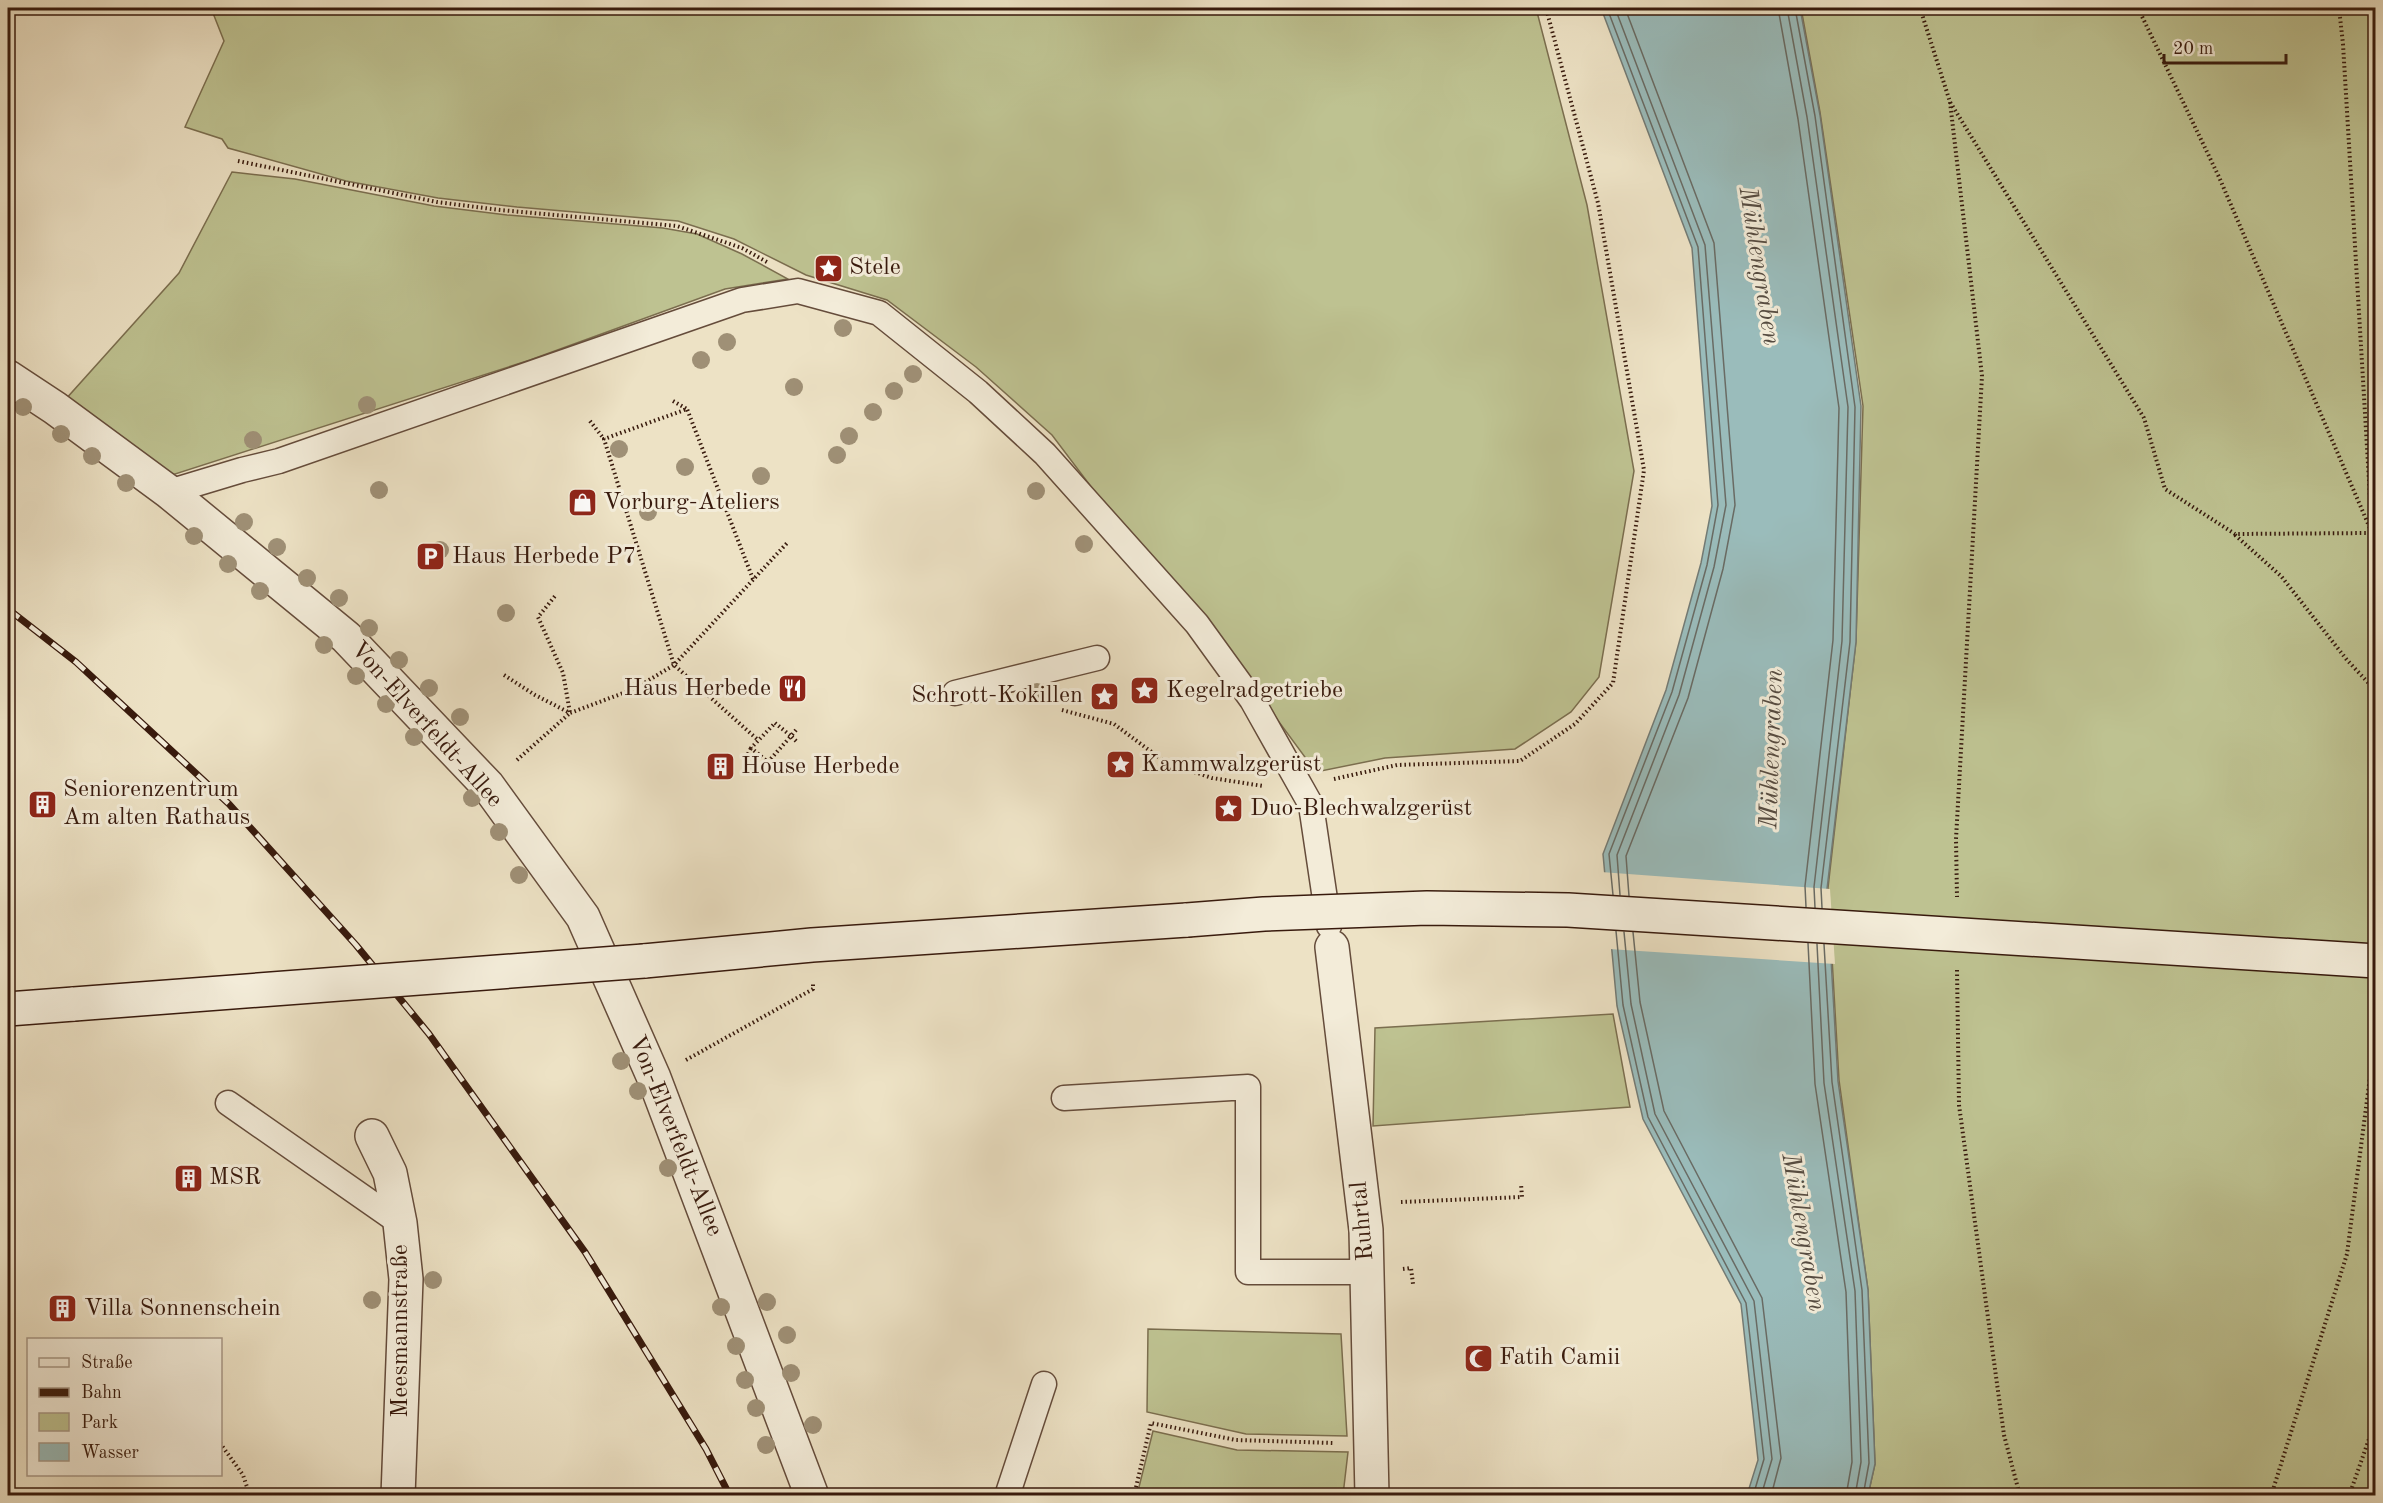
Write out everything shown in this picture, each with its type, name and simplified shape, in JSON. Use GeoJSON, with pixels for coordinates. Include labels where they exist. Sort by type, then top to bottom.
{"type":"FeatureCollection","features":[{"type":"Feature","properties":{"kind":"main road","name":"Von-Elverfeldt-Allee"},"geometry":{"type":"LineString","coordinates":[[8,377],[55,408],[169,492],[346,637],[488,786],[583,917],[654,1078],[812,1496]]}},
{"type":"Feature","properties":{"kind":"main road"},"geometry":{"type":"LineString","coordinates":[[8,1009],[644,961],[812,945],[1264,914],[1427,908],[1568,910],[2376,962]]}},
{"type":"Feature","properties":{"kind":"main road","name":"Ruhrtal"},"geometry":{"type":"LineString","coordinates":[[1332,947],[1363,1203],[1367,1272],[1372,1496]]}},
{"type":"Feature","properties":{"kind":"main road","name":"Meesmannstraße"},"geometry":{"type":"LineString","coordinates":[[372,1136],[390,1173],[400,1223],[406,1279],[398,1496]]}},
{"type":"Feature","properties":{"kind":"lane"},"geometry":{"type":"LineString","coordinates":[[169,492],[279,461],[742,300],[798,291],[879,313],[978,392],[1046,454],[1197,624],[1252,700],[1311,805],[1332,947]]}},
{"type":"Feature","properties":{"kind":"lane"},"geometry":{"type":"LineString","coordinates":[[955,693],[1097,658]]}},
{"type":"Feature","properties":{"kind":"lane"},"geometry":{"type":"LineString","coordinates":[[1064,1098],[1248,1088],[1248,1272],[1367,1272]]}},
{"type":"Feature","properties":{"kind":"lane"},"geometry":{"type":"LineString","coordinates":[[228,1102],[400,1223]]}},
{"type":"Feature","properties":{"kind":"lane"},"geometry":{"type":"LineString","coordinates":[[1007,1496],[1044,1384]]}},
{"type":"Feature","properties":{"kind":"path"},"geometry":{"type":"LineString","coordinates":[[1062,710],[1114,724],[1165,762],[1212,778],[1292,791],[1397,765],[1520,761],[1575,724],[1613,683],[1644,470],[1598,203],[1546,8]]}},
{"type":"Feature","properties":{"kind":"path"},"geometry":{"type":"LineString","coordinates":[[1920,8],[1950,102],[1982,376],[1956,839],[1957,908]]}},
{"type":"Feature","properties":{"kind":"path"},"geometry":{"type":"LineString","coordinates":[[2138,8],[2219,177],[2372,533]]}},
{"type":"Feature","properties":{"kind":"path"},"geometry":{"type":"LineString","coordinates":[[2338,8],[2344,56],[2376,598]]}},
{"type":"Feature","properties":{"kind":"path"},"geometry":{"type":"LineString","coordinates":[[1950,102],[2144,418],[2165,489],[2235,534],[2281,576],[2347,660],[2376,691]]}},
{"type":"Feature","properties":{"kind":"path"},"geometry":{"type":"LineString","coordinates":[[238,161],[437,202],[677,226],[742,248],[796,278],[798,291]]}},
{"type":"Feature","properties":{"kind":"path"},"geometry":{"type":"LineString","coordinates":[[673,401],[687,409],[753,579]]}},
{"type":"Feature","properties":{"kind":"path"},"geometry":{"type":"LineString","coordinates":[[604,439],[687,409]]}},
{"type":"Feature","properties":{"kind":"path"},"geometry":{"type":"LineString","coordinates":[[590,421],[604,439],[674,665],[758,740]]}},
{"type":"Feature","properties":{"kind":"path"},"geometry":{"type":"LineString","coordinates":[[2235,534],[2372,533]]}},
{"type":"Feature","properties":{"kind":"path"},"geometry":{"type":"LineString","coordinates":[[488,786],[570,713],[634,689],[674,665],[788,542]]}},
{"type":"Feature","properties":{"kind":"path"},"geometry":{"type":"LineString","coordinates":[[555,596],[538,617],[563,673],[570,713]]}},
{"type":"Feature","properties":{"kind":"path"},"geometry":{"type":"LineString","coordinates":[[504,675],[535,695],[570,713]]}},
{"type":"Feature","properties":{"kind":"path"},"geometry":{"type":"LineString","coordinates":[[771,717],[797,742]]}},
{"type":"Feature","properties":{"kind":"path"},"geometry":{"type":"LineString","coordinates":[[746,758],[751,748],[776,723]]}},
{"type":"Feature","properties":{"kind":"path"},"geometry":{"type":"LineString","coordinates":[[751,748],[768,762],[796,730]]}},
{"type":"Feature","properties":{"kind":"path"},"geometry":{"type":"LineString","coordinates":[[654,1078],[813,989],[812,945]]}},
{"type":"Feature","properties":{"kind":"path"},"geometry":{"type":"LineString","coordinates":[[1957,966],[1959,1105],[2004,1435],[2020,1496]]}},
{"type":"Feature","properties":{"kind":"path"},"geometry":{"type":"LineString","coordinates":[[2271,1496],[2347,1254],[2376,1031]]}},
{"type":"Feature","properties":{"kind":"path"},"geometry":{"type":"LineString","coordinates":[[1363,1203],[1522,1197],[1521,1184]]}},
{"type":"Feature","properties":{"kind":"path"},"geometry":{"type":"LineString","coordinates":[[2349,1496],[2376,1419]]}},
{"type":"Feature","properties":{"kind":"path"},"geometry":{"type":"LineString","coordinates":[[1134,1496],[1150,1423],[1236,1440],[1371,1444]]}},
{"type":"Feature","properties":{"kind":"path"},"geometry":{"type":"LineString","coordinates":[[222,1446],[243,1475],[250,1496]]}},
{"type":"Feature","properties":{"kind":"green space"},"geometry":{"type":"Polygon","coordinates":[[[211,8],[1536,8],[1587,205],[1634,471],[1599,677],[1571,712],[1515,749],[1385,758],[1316,772],[1205,622],[1120,525],[1052,435],[976,367],[887,300],[806,275],[734,239],[678,221],[438,198],[346,181],[228,148],[222,139],[185,127],[224,41],[211,8]]]}},
{"type":"Feature","properties":{"kind":"green space"},"geometry":{"type":"Polygon","coordinates":[[[1801,8],[2375,8],[2375,1495],[1868,1495],[1875,1464],[1868,1290],[1839,1080],[1828,888],[1856,641],[1863,406],[1820,112],[1801,8]]]}},
{"type":"Feature","properties":{"kind":"green space"},"geometry":{"type":"Polygon","coordinates":[[[232,172],[295,179],[434,206],[507,215],[663,228],[697,234],[742,254],[788,279],[725,289],[530,360],[169,476],[65,400],[179,273],[232,172]]]}},
{"type":"Feature","properties":{"kind":"green space"},"geometry":{"type":"Polygon","coordinates":[[[1613,1014],[1630,1107],[1373,1126],[1375,1028],[1613,1014]]]}},
{"type":"Feature","properties":{"kind":"green space"},"geometry":{"type":"Polygon","coordinates":[[[1148,1329],[1341,1334],[1347,1436],[1246,1434],[1147,1412],[1148,1329]]]}},
{"type":"Feature","properties":{"kind":"green space"},"geometry":{"type":"Polygon","coordinates":[[[1153,1431],[1237,1450],[1348,1452],[1343,1495],[1137,1495],[1153,1431]]]}},
{"type":"Feature","properties":{"kind":"water","name":"Mühlengraben"},"geometry":{"type":"Polygon","coordinates":[[[1601,8],[1800,8],[1820,115],[1861,406],[1856,642],[1827,889],[1838,1081],[1868,1290],[1875,1464],[1868,1495],[1747,1495],[1758,1460],[1741,1304],[1643,1119],[1617,1006],[1603,854],[1666,690],[1701,563],[1712,506],[1692,248],[1601,8]]]}},
{"type":"Feature","properties":{"kind":"pier"},"geometry":{"type":"Polygon","coordinates":[[[1601,872],[1830,889],[1835,964],[1609,949],[1601,872]]]}},
{"type":"Feature","properties":{"kind":"railway"},"geometry":{"type":"LineString","coordinates":[[8,609],[76,662],[229,804],[356,945],[429,1034],[585,1252],[706,1449],[730,1496]]}},
{"type":"Feature","properties":{"kind":"place","name":"Stele"},"geometry":{"type":"Point","coordinates":[828,268]}},
{"type":"Feature","properties":{"kind":"place","name":"Vorburg-Ateliers"},"geometry":{"type":"Point","coordinates":[582,503]}},
{"type":"Feature","properties":{"kind":"place","name":"Haus Herbede P7"},"geometry":{"type":"Point","coordinates":[431,557]}},
{"type":"Feature","properties":{"kind":"place","name":"Haus Herbede"},"geometry":{"type":"Point","coordinates":[792,689]}},
{"type":"Feature","properties":{"kind":"place","name":"Kegelradgetriebe"},"geometry":{"type":"Point","coordinates":[1145,691]}},
{"type":"Feature","properties":{"kind":"place","name":"Schrott-Kokillen"},"geometry":{"type":"Point","coordinates":[1104,696]}},
{"type":"Feature","properties":{"kind":"place","name":"Kammwalzgerüst"},"geometry":{"type":"Point","coordinates":[1120,765]}},
{"type":"Feature","properties":{"kind":"place","name":"House Herbede"},"geometry":{"type":"Point","coordinates":[720,767]}},
{"type":"Feature","properties":{"kind":"place","name":"Seniorenzentrum Am alten Rathaus"},"geometry":{"type":"Point","coordinates":[42,804]}},
{"type":"Feature","properties":{"kind":"place","name":"Duo-Blechwalzgerüst"},"geometry":{"type":"Point","coordinates":[1229,809]}},
{"type":"Feature","properties":{"kind":"place","name":"MSR"},"geometry":{"type":"Point","coordinates":[188,1178]}},
{"type":"Feature","properties":{"kind":"place","name":"Villa Sonnenschein"},"geometry":{"type":"Point","coordinates":[63,1309]}},
{"type":"Feature","properties":{"kind":"place","name":"Fatih Camii"},"geometry":{"type":"Point","coordinates":[1478,1358]}}]}
